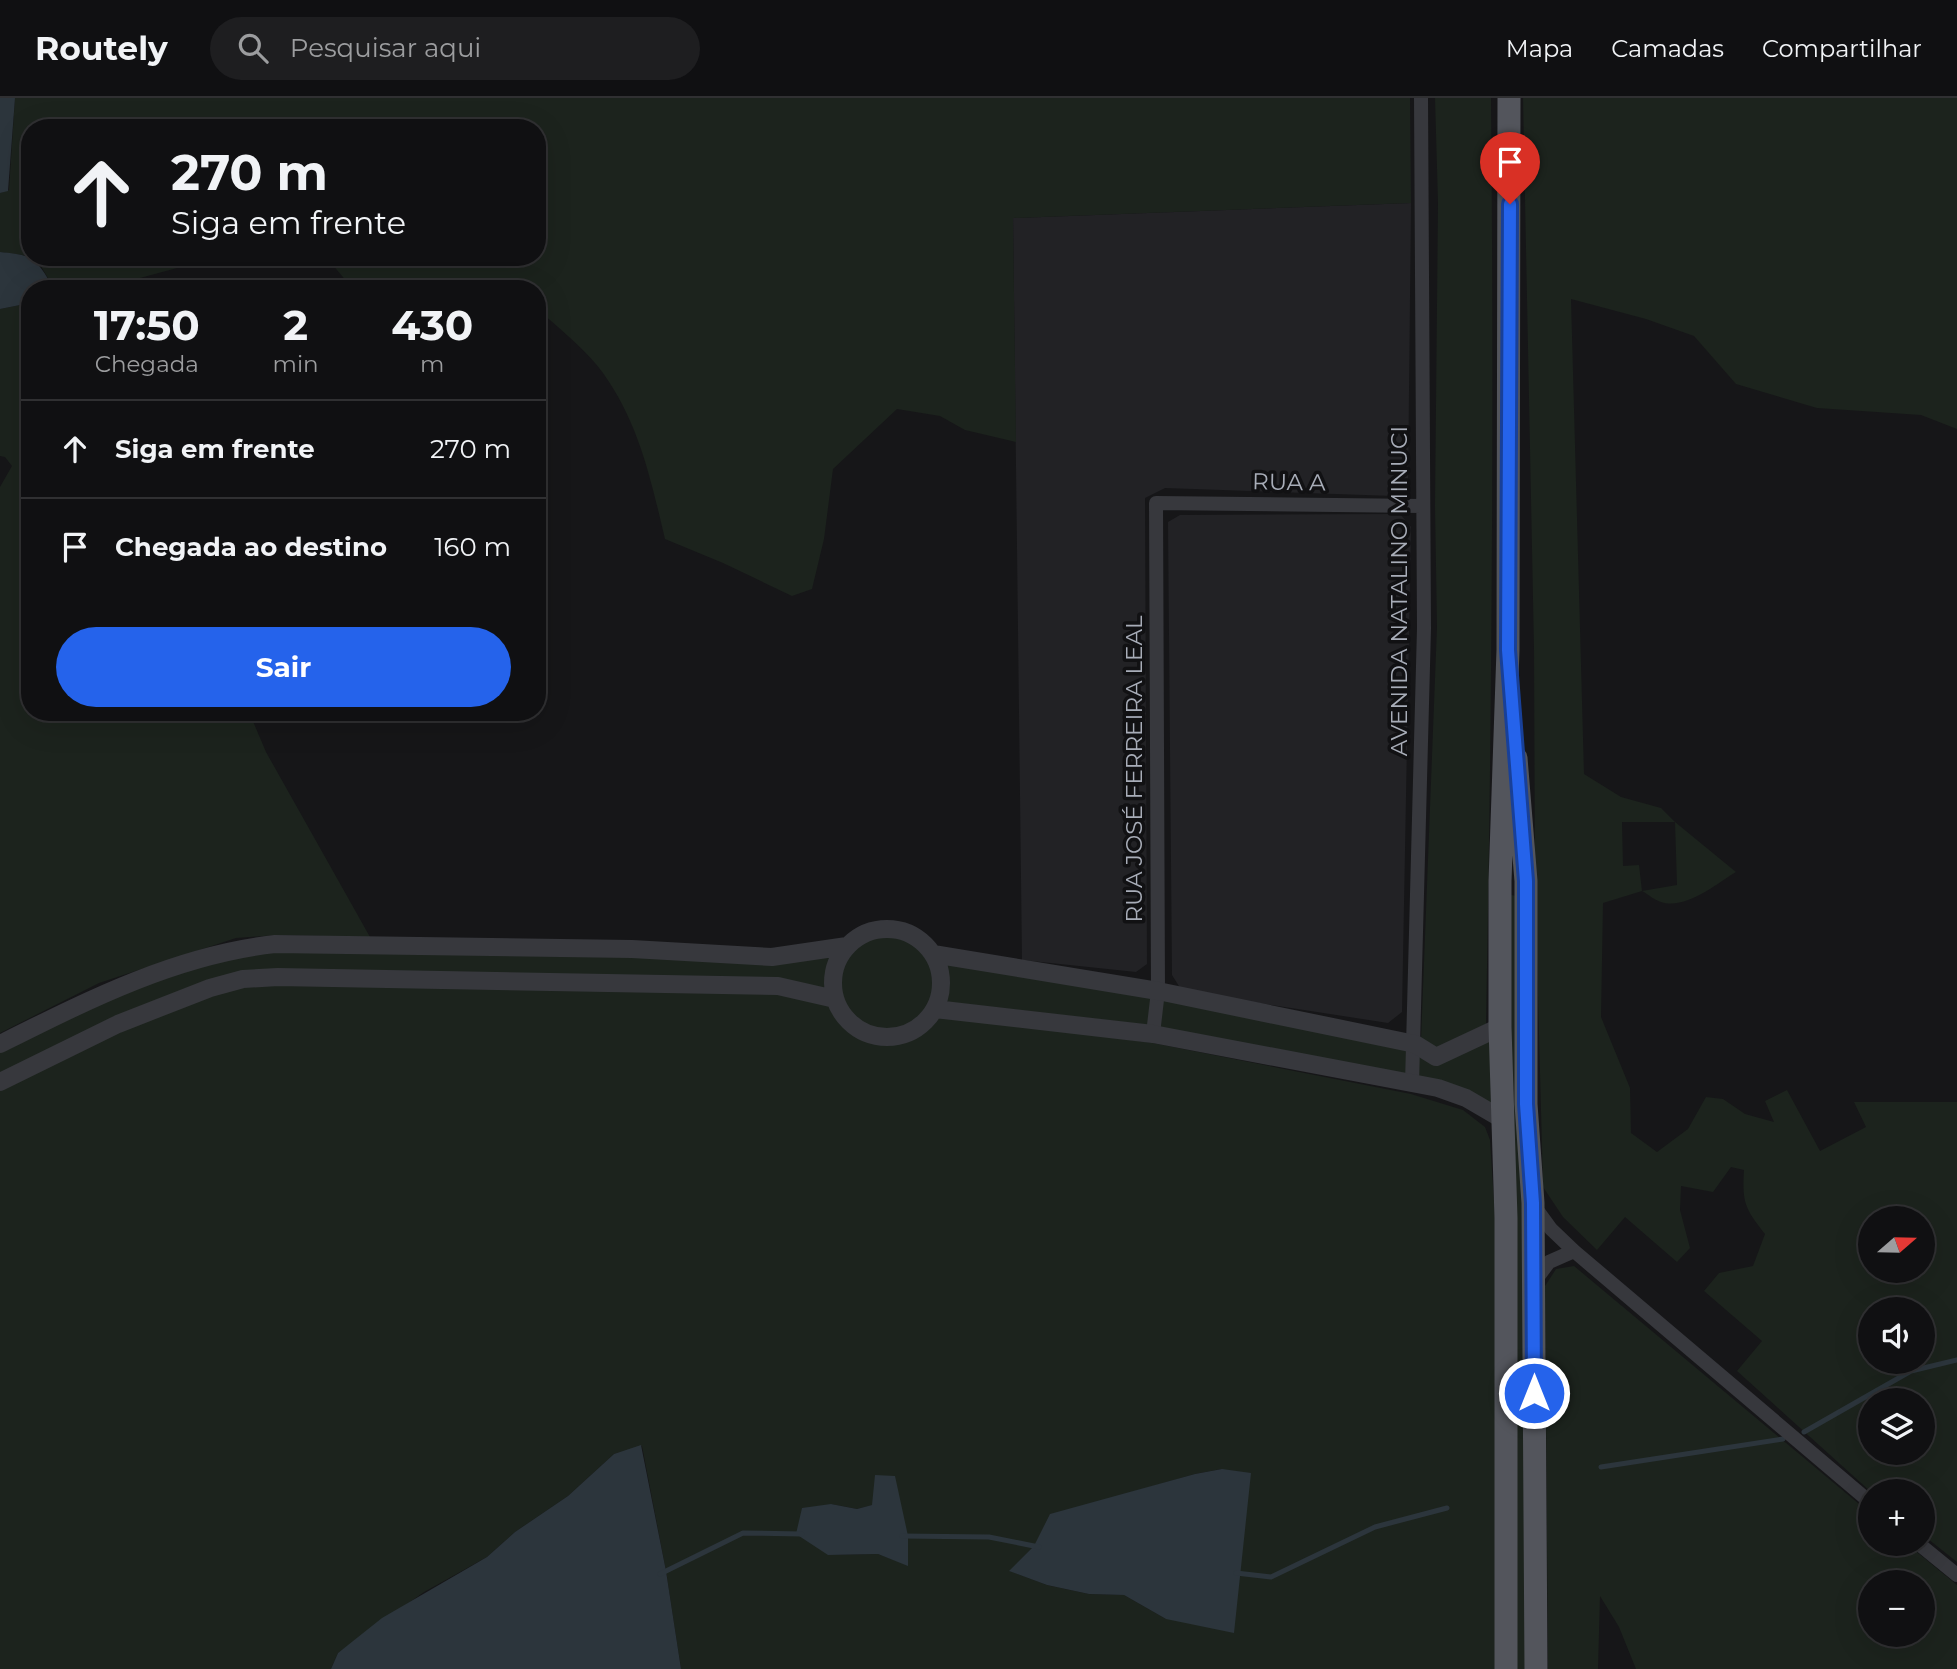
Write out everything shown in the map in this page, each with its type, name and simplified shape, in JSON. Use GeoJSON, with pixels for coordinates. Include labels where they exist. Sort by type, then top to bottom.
{"type":"FeatureCollection","features":[{"type":"Feature","properties":{"kind":"main road"},"geometry":{"type":"LineString","coordinates":[[1506,1669],[1506,1218],[1500,1027],[1500,881],[1508,650],[1509,98]]}},
{"type":"Feature","properties":{"kind":"main road"},"geometry":{"type":"LineString","coordinates":[[1508,650],[1526,881],[1526,1104],[1533,1203],[1536,1669]]}},
{"type":"Feature","properties":{"kind":"street","name":"AVENIDA NATALINO MINUCI"},"geometry":{"type":"LineString","coordinates":[[1412,1084],[1424,628],[1421,98]]}},
{"type":"Feature","properties":{"kind":"street","name":"RUA A"},"geometry":{"type":"LineString","coordinates":[[1156,503],[1422,506]]}},
{"type":"Feature","properties":{"kind":"street","name":"RUA JOSÉ FERREIRA LEAL"},"geometry":{"type":"LineString","coordinates":[[1153,1034],[1158,990],[1156,503]]}},
{"type":"Feature","properties":{"kind":"street"},"geometry":{"type":"LineString","coordinates":[[899,930],[924,943],[933,954],[939,967],[940,996],[927,1021],[916,1030],[889,1038],[875,1037],[855,1027],[841,1012],[832,985],[833,971],[838,957],[858,937],[871,931],[899,930]]}},
{"type":"Feature","properties":{"kind":"street"},"geometry":{"type":"LineString","coordinates":[[0,1044],[103,993],[236,948],[275,944],[632,949],[772,957],[847,946]]}},
{"type":"Feature","properties":{"kind":"street"},"geometry":{"type":"LineString","coordinates":[[933,954],[1158,990],[1415,1044],[1436,1057],[1500,1027]]}},
{"type":"Feature","properties":{"kind":"street"},"geometry":{"type":"LineString","coordinates":[[0,1082],[118,1024],[210,988],[243,979],[278,977],[778,986],[835,999]]}},
{"type":"Feature","properties":{"kind":"street"},"geometry":{"type":"LineString","coordinates":[[934,1009],[1153,1034],[1438,1088],[1466,1098],[1502,1119]]}},
{"type":"Feature","properties":{"kind":"street"},"geometry":{"type":"LineString","coordinates":[[1533,1203],[1550,1229],[1574,1251],[1858,1492]]}},
{"type":"Feature","properties":{"kind":"street"},"geometry":{"type":"LineString","coordinates":[[1533,1283],[1549,1262],[1574,1251]]}},
{"type":"Feature","properties":{"kind":"street"},"geometry":{"type":"LineString","coordinates":[[1934,1556],[1957,1575]]}},
{"type":"Feature","properties":{"kind":"shaded area"},"geometry":{"type":"Polygon","coordinates":[[[0,98],[15,98],[8,191],[0,193],[0,98]]]}},
{"type":"Feature","properties":{"kind":"shaded area"},"geometry":{"type":"Polygon","coordinates":[[[15,98],[1410,98],[1411,203],[1013,218],[1016,442],[965,430],[940,416],[897,409],[833,469],[824,539],[812,589],[792,596],[665,539],[642,453],[626,412],[597,365],[546,316],[546,280],[345,280],[334,266],[546,266],[546,119],[21,119],[21,255],[0,252],[0,193],[9,190],[15,98]]]}},
{"type":"Feature","properties":{"kind":"shaded area"},"geometry":{"type":"Polygon","coordinates":[[[1435,98],[1491,98],[1492,446],[1486,1024],[1433,1050],[1421,1040],[1437,627],[1435,506],[1438,203],[1435,98]]]}},
{"type":"Feature","properties":{"kind":"shaded area"},"geometry":{"type":"Polygon","coordinates":[[[1523,98],[1957,98],[1957,429],[1921,415],[1817,408],[1736,384],[1694,336],[1646,319],[1571,299],[1584,774],[1621,797],[1661,808],[1675,822],[1622,822],[1623,866],[1639,865],[1642,891],[1603,903],[1601,1017],[1630,1088],[1631,1133],[1657,1152],[1688,1129],[1706,1097],[1723,1099],[1745,1114],[1774,1122],[1765,1101],[1787,1090],[1820,1151],[1866,1127],[1854,1102],[1957,1102],[1957,1562],[1935,1545],[1935,1479],[1858,1480],[1737,1371],[1762,1341],[1704,1291],[1719,1273],[1753,1266],[1765,1234],[1746,1205],[1744,1170],[1731,1167],[1713,1192],[1681,1186],[1680,1210],[1690,1248],[1677,1262],[1625,1217],[1597,1250],[1563,1217],[1543,1187],[1535,881],[1534,649],[1523,98]]]}},
{"type":"Feature","properties":{"kind":"shaded area"},"geometry":{"type":"Polygon","coordinates":[[[1411,203],[1408,487],[1394,496],[1165,488],[1145,498],[1147,964],[1136,972],[1022,960],[1013,218],[1411,203]]]}},
{"type":"Feature","properties":{"kind":"shaded area"},"geometry":{"type":"Polygon","coordinates":[[[0,252],[21,255],[21,266],[39,266],[48,280],[21,280],[21,305],[0,309],[0,252]]]}},
{"type":"Feature","properties":{"kind":"shaded area"},"geometry":{"type":"Polygon","coordinates":[[[41,266],[185,266],[132,280],[49,280],[41,266]]]}},
{"type":"Feature","properties":{"kind":"shaded area"},"geometry":{"type":"Polygon","coordinates":[[[21,305],[21,721],[253,721],[266,752],[370,937],[277,935],[236,938],[99,983],[0,1033],[0,487],[12,466],[5,457],[0,456],[0,309],[21,305]]]}},
{"type":"Feature","properties":{"kind":"shaded area"},"geometry":{"type":"Polygon","coordinates":[[[1400,514],[1411,527],[1402,1012],[1388,1023],[1182,991],[1172,975],[1168,522],[1180,515],[1400,514]]]}},
{"type":"Feature","properties":{"kind":"shaded area"},"geometry":{"type":"Polygon","coordinates":[[[1675,822],[1736,872],[1690,899],[1671,904],[1656,900],[1642,891],[1677,885],[1675,822]]]}},
{"type":"Feature","properties":{"kind":"shaded area"},"geometry":{"type":"Polygon","coordinates":[[[1511,895],[1517,896],[1530,1669],[1513,1669],[1508,1120],[1511,895]]]}},
{"type":"Feature","properties":{"kind":"shaded area"},"geometry":{"type":"Polygon","coordinates":[[[887,934],[906,937],[922,948],[933,964],[936,983],[933,1002],[922,1018],[906,1029],[887,1032],[868,1029],[852,1018],[841,1002],[838,983],[841,964],[852,948],[868,937],[887,934]]]}},
{"type":"Feature","properties":{"kind":"shaded area"},"geometry":{"type":"Polygon","coordinates":[[[236,952],[834,956],[829,968],[828,992],[243,975],[0,1078],[0,1050],[104,996],[236,952]]]}},
{"type":"Feature","properties":{"kind":"shaded area"},"geometry":{"type":"Polygon","coordinates":[[[942,963],[1152,993],[1149,1025],[948,1002],[944,997],[946,979],[942,963]]]}},
{"type":"Feature","properties":{"kind":"shaded area"},"geometry":{"type":"Polygon","coordinates":[[[245,984],[780,991],[831,1004],[853,1031],[881,1042],[911,1037],[925,1028],[937,1014],[1153,1043],[1411,1094],[1463,1110],[1485,1127],[1490,1140],[1495,1217],[1496,1669],[681,1669],[666,1571],[642,1446],[614,1454],[568,1496],[515,1532],[487,1557],[424,1592],[338,1653],[331,1669],[0,1669],[0,1089],[120,1030],[245,984]],[[1222,1469],[1129,1493],[1034,1546],[1010,1571],[1047,1585],[1089,1594],[1124,1595],[1166,1619],[1222,1469]],[[831,1504],[828,1555],[878,1554],[908,1565],[873,1505],[857,1509],[831,1504]]]}},
{"type":"Feature","properties":{"kind":"shaded area"},"geometry":{"type":"Polygon","coordinates":[[[1160,997],[1409,1051],[1407,1074],[1161,1032],[1160,997]]]}},
{"type":"Feature","properties":{"kind":"shaded area"},"geometry":{"type":"Polygon","coordinates":[[[1490,1036],[1491,1107],[1418,1083],[1417,1053],[1490,1036]]]}},
{"type":"Feature","properties":{"kind":"shaded area"},"geometry":{"type":"Polygon","coordinates":[[[1574,1266],[1858,1503],[1858,1556],[1922,1556],[1957,1585],[1957,1669],[1636,1669],[1619,1627],[1600,1596],[1598,1669],[1548,1669],[1545,1286],[1556,1269],[1574,1266]]]}},
{"type":"Feature","properties":{"kind":"shaded area"},"geometry":{"type":"Polygon","coordinates":[[[641,1445],[666,1571],[681,1669],[331,1669],[338,1653],[382,1618],[487,1557],[515,1532],[568,1496],[614,1454],[641,1445]]]}},
{"type":"Feature","properties":{"kind":"shaded area"},"geometry":{"type":"Polygon","coordinates":[[[1222,1469],[1251,1473],[1234,1633],[1166,1619],[1124,1595],[1089,1594],[1047,1585],[1009,1571],[1034,1546],[1050,1514],[1222,1469]]]}},
{"type":"Feature","properties":{"kind":"shaded area"},"geometry":{"type":"Polygon","coordinates":[[[875,1475],[895,1476],[908,1536],[908,1566],[878,1554],[828,1555],[796,1534],[802,1508],[831,1504],[857,1509],[872,1505],[875,1475]]]}},
{"type":"Feature","properties":{"kind":"waterway"},"geometry":{"type":"LineString","coordinates":[[1804,1432],[1911,1371],[1957,1360]]}},
{"type":"Feature","properties":{"kind":"waterway"},"geometry":{"type":"LineString","coordinates":[[1601,1467],[1783,1439]]}},
{"type":"Feature","properties":{"kind":"waterway"},"geometry":{"type":"LineString","coordinates":[[1236,1573],[1271,1577],[1375,1527],[1447,1508]]}},
{"type":"Feature","properties":{"kind":"waterway"},"geometry":{"type":"LineString","coordinates":[[660,1574],[743,1533],[802,1534]]}},
{"type":"Feature","properties":{"kind":"waterway"},"geometry":{"type":"LineString","coordinates":[[902,1536],[989,1537],[1039,1547]]}},
{"type":"Feature","properties":{"kind":"route"},"geometry":{"type":"LineString","coordinates":[[1510,204],[1508,650],[1526,881],[1526,1104],[1533,1203],[1534,1393]]}}]}
